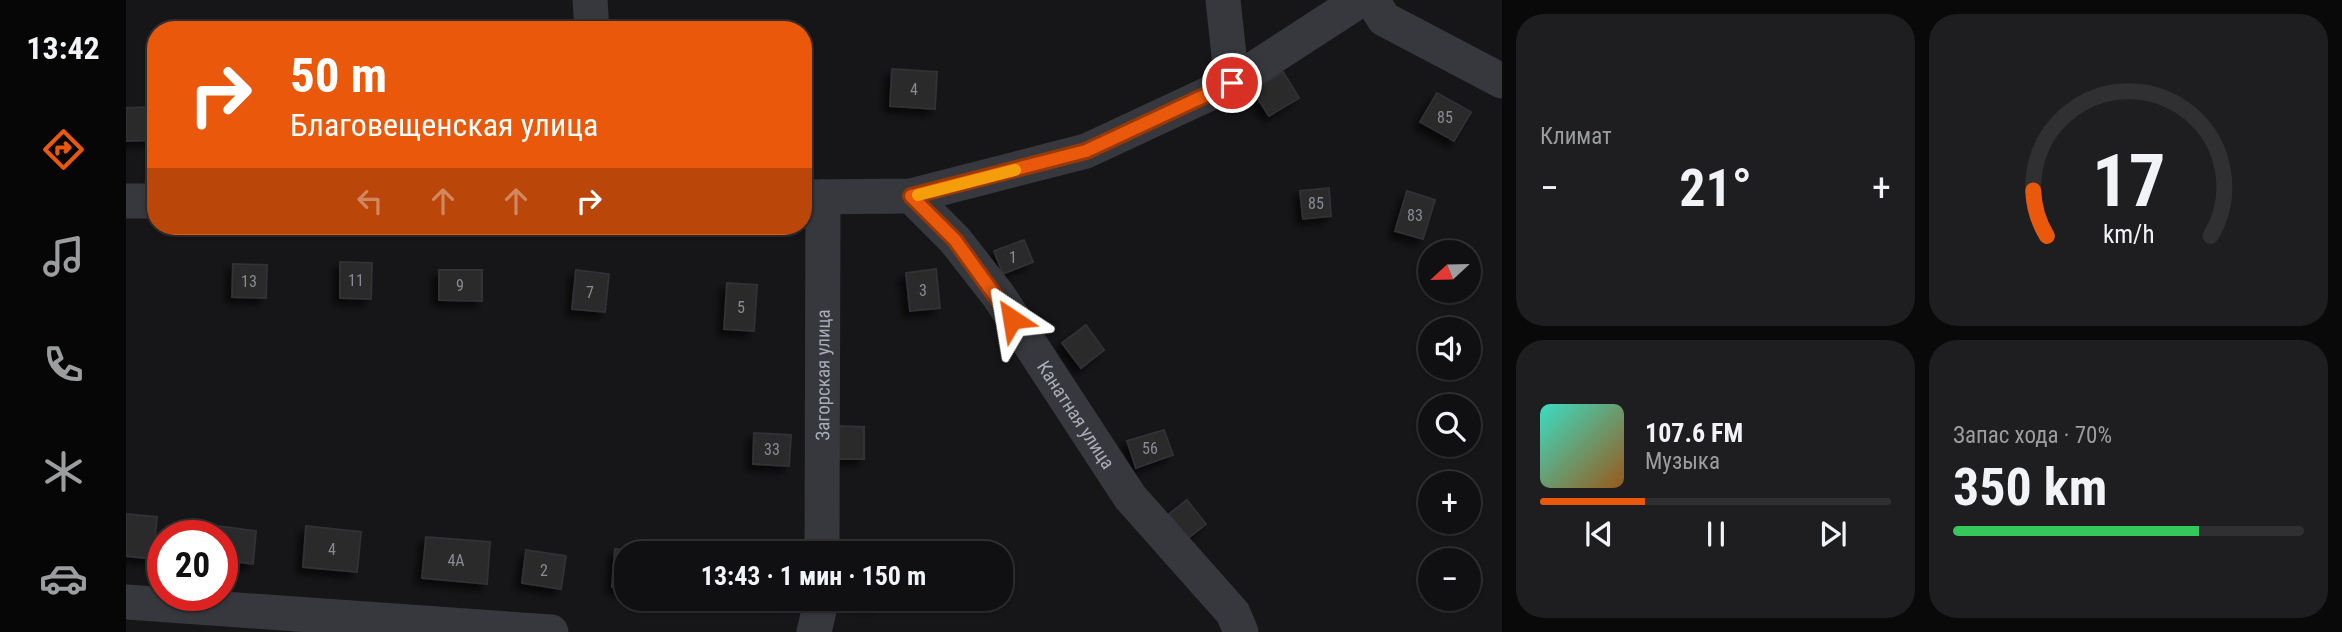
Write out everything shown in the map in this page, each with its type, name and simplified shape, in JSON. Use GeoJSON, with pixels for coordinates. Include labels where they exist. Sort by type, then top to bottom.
{"type":"FeatureCollection","features":[{"type":"Feature","properties":{"kind":"street"},"geometry":{"type":"LineString","coordinates":[[590,0],[591,21]]}},
{"type":"Feature","properties":{"kind":"street"},"geometry":{"type":"LineString","coordinates":[[1223,0],[1232,83]]}},
{"type":"Feature","properties":{"kind":"street"},"geometry":{"type":"LineString","coordinates":[[813,197],[911,196],[1086,151],[1232,83],[1360,0]]}},
{"type":"Feature","properties":{"kind":"street"},"geometry":{"type":"LineString","coordinates":[[1372,0],[1384,19],[1502,81]]}},
{"type":"Feature","properties":{"kind":"street","name":"Канатная улица"},"geometry":{"type":"LineString","coordinates":[[911,196],[955,240],[998,295],[1130,497],[1233,613],[1241,632]]}},
{"type":"Feature","properties":{"kind":"street","name":"Загорская улица"},"geometry":{"type":"LineString","coordinates":[[813,197],[822,541]]}},
{"type":"Feature","properties":{"kind":"street"},"geometry":{"type":"LineString","coordinates":[[126,201],[147,201]]}},
{"type":"Feature","properties":{"kind":"street"},"geometry":{"type":"LineString","coordinates":[[126,602],[169,618],[551,632]]}},
{"type":"Feature","properties":{"kind":"street"},"geometry":{"type":"LineString","coordinates":[[814,632],[819,611]]}},
{"type":"Feature","properties":{"kind":"building"},"geometry":{"type":"Polygon","coordinates":[[[892,69],[937,72],[935,109],[890,106],[892,69]]]}},
{"type":"Feature","properties":{"kind":"building"},"geometry":{"type":"Polygon","coordinates":[[[1283,72],[1299,98],[1269,116],[1253,91],[1283,72]]]}},
{"type":"Feature","properties":{"kind":"building"},"geometry":{"type":"Polygon","coordinates":[[[1437,93],[1471,112],[1454,141],[1420,122],[1437,93]]]}},
{"type":"Feature","properties":{"kind":"building"},"geometry":{"type":"Polygon","coordinates":[[[147,107],[147,140],[126,141],[126,108],[147,107]]]}},
{"type":"Feature","properties":{"kind":"building"},"geometry":{"type":"Polygon","coordinates":[[[812,107],[813,107],[812,146],[812,107]]]}},
{"type":"Feature","properties":{"kind":"building"},"geometry":{"type":"Polygon","coordinates":[[[1329,188],[1331,216],[1303,219],[1300,191],[1329,188]]]}},
{"type":"Feature","properties":{"kind":"building"},"geometry":{"type":"Polygon","coordinates":[[[1407,191],[1435,200],[1423,239],[1395,231],[1407,191]]]}},
{"type":"Feature","properties":{"kind":"building"},"geometry":{"type":"Polygon","coordinates":[[[1024,240],[1033,262],[1003,274],[994,251],[1024,240]]]}},
{"type":"Feature","properties":{"kind":"building"},"geometry":{"type":"Polygon","coordinates":[[[340,262],[372,263],[371,299],[340,298],[340,262]]]}},
{"type":"Feature","properties":{"kind":"building"},"geometry":{"type":"Polygon","coordinates":[[[233,264],[267,265],[266,298],[232,297],[233,264]]]}},
{"type":"Feature","properties":{"kind":"building"},"geometry":{"type":"Polygon","coordinates":[[[936,269],[940,308],[910,311],[906,273],[936,269]]]}},
{"type":"Feature","properties":{"kind":"building"},"geometry":{"type":"Polygon","coordinates":[[[439,270],[482,270],[482,301],[439,300],[439,270]]]}},
{"type":"Feature","properties":{"kind":"building"},"geometry":{"type":"Polygon","coordinates":[[[576,270],[609,274],[605,312],[572,309],[576,270]]]}},
{"type":"Feature","properties":{"kind":"building"},"geometry":{"type":"Polygon","coordinates":[[[727,283],[757,285],[754,331],[724,329],[727,283]]]}},
{"type":"Feature","properties":{"kind":"building"},"geometry":{"type":"Polygon","coordinates":[[[1086,325],[1104,350],[1081,368],[1062,343],[1086,325]]]}},
{"type":"Feature","properties":{"kind":"building"},"geometry":{"type":"Polygon","coordinates":[[[838,426],[864,427],[864,459],[837,459],[838,426]]]}},
{"type":"Feature","properties":{"kind":"building"},"geometry":{"type":"Polygon","coordinates":[[[1164,430],[1173,455],[1136,468],[1127,441],[1164,430]]]}},
{"type":"Feature","properties":{"kind":"building"},"geometry":{"type":"Polygon","coordinates":[[[754,433],[791,435],[789,466],[753,464],[754,433]]]}},
{"type":"Feature","properties":{"kind":"building"},"geometry":{"type":"Polygon","coordinates":[[[1187,500],[1206,524],[1188,538],[1169,514],[1187,500]]]}},
{"type":"Feature","properties":{"kind":"building"},"geometry":{"type":"Polygon","coordinates":[[[126,514],[157,517],[157,520],[147,520],[147,558],[126,556],[126,514]]]}},
{"type":"Feature","properties":{"kind":"building"},"geometry":{"type":"Polygon","coordinates":[[[306,526],[361,532],[357,572],[303,567],[306,526]]]}},
{"type":"Feature","properties":{"kind":"building"},"geometry":{"type":"Polygon","coordinates":[[[238,529],[256,531],[253,564],[238,562],[238,529]]]}},
{"type":"Feature","properties":{"kind":"building"},"geometry":{"type":"Polygon","coordinates":[[[426,537],[490,542],[487,584],[422,578],[426,537]]]}},
{"type":"Feature","properties":{"kind":"building"},"geometry":{"type":"Polygon","coordinates":[[[526,550],[566,556],[561,589],[522,583],[526,550]]]}},
{"type":"Feature","properties":{"kind":"slow traffic"},"geometry":{"type":"LineString","coordinates":[[918,195],[1015,170]]}},
{"type":"Feature","properties":{"kind":"route"},"geometry":{"type":"LineString","coordinates":[[1012,319],[998,295],[955,240],[911,196],[1086,151],[1232,83]]}}]}
